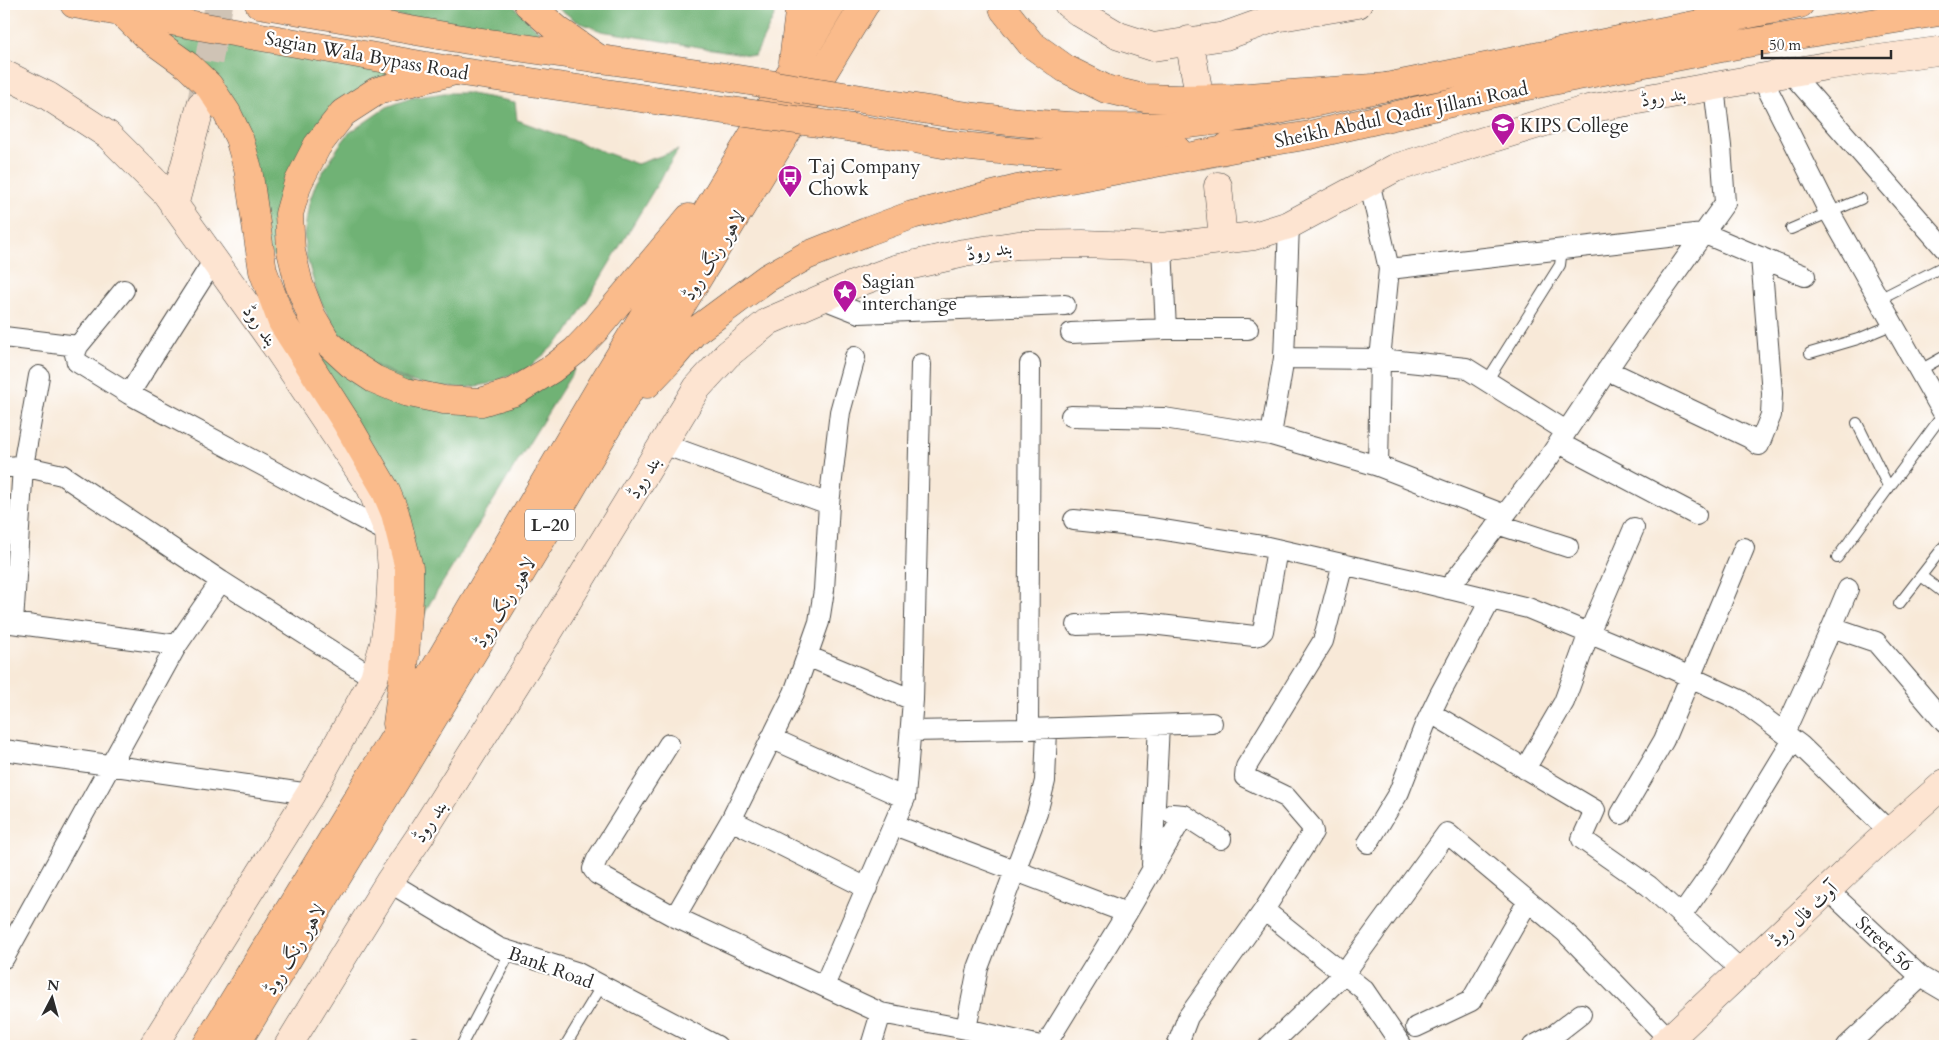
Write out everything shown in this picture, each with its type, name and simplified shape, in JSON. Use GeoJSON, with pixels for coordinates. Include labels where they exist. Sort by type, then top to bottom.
{"type":"FeatureCollection","features":[{"type":"Feature","properties":{"kind":"main road","name":"Sagian Wala Bypass Road"},"geometry":{"type":"LineString","coordinates":[[74,4],[455,71],[852,128]]}},
{"type":"Feature","properties":{"kind":"main road","name":"Sagian Wala Bypass Road"},"geometry":{"type":"LineString","coordinates":[[259,4],[468,40],[706,74]]}},
{"type":"Feature","properties":{"kind":"main road"},"geometry":{"type":"LineString","coordinates":[[528,4],[598,59]]}},
{"type":"Feature","properties":{"kind":"main road"},"geometry":{"type":"LineString","coordinates":[[792,70],[800,4]]}},
{"type":"Feature","properties":{"kind":"main road","name":"لاہور رنگ روڈ"},"geometry":{"type":"LineString","coordinates":[[206,1046],[396,735],[600,388],[739,161],[832,4]]}},
{"type":"Feature","properties":{"kind":"main road","name":"لاہور رنگ روڈ"},"geometry":{"type":"LineString","coordinates":[[234,1046],[540,542],[614,416],[866,4]]}},
{"type":"Feature","properties":{"kind":"main road"},"geometry":{"type":"LineString","coordinates":[[1002,4],[1004,10],[1031,44],[1066,69],[1106,88],[1144,98],[1235,98],[1387,87]]}},
{"type":"Feature","properties":{"kind":"main road"},"geometry":{"type":"LineString","coordinates":[[1068,4],[1080,14],[1119,36],[1153,47],[1224,36],[1275,18],[1358,4]]}},
{"type":"Feature","properties":{"kind":"main road","name":"Sheikh Abdul Qadir Jillani Road"},"geometry":{"type":"LineString","coordinates":[[706,74],[975,118],[1043,124],[1143,127],[1193,124],[1265,113],[1800,4]]}},
{"type":"Feature","properties":{"kind":"main road"},"geometry":{"type":"LineString","coordinates":[[121,11],[145,34],[188,66],[209,86],[227,113],[239,138],[248,169],[263,271],[282,322],[346,422],[385,489],[396,513],[409,568],[409,576],[404,670],[396,735]]}},
{"type":"Feature","properties":{"kind":"main road","name":"Sheikh Abdul Qadir Jillani Road"},"geometry":{"type":"LineString","coordinates":[[852,128],[944,144],[1019,152],[1110,153],[1251,145],[1310,135],[1507,90],[1732,46],[1945,11]]}},
{"type":"Feature","properties":{"kind":"main road"},"geometry":{"type":"LineString","coordinates":[[1189,40],[1197,83]]}},
{"type":"Feature","properties":{"kind":"main road","name":"بند روڈ"},"geometry":{"type":"LineString","coordinates":[[288,1046],[389,882],[552,628],[697,388],[727,355],[769,321],[895,269],[964,253],[1018,245],[1083,244],[1162,247],[1254,236],[1289,225],[1395,168],[1588,109],[1791,73],[1945,50]]}},
{"type":"Feature","properties":{"kind":"main road"},"geometry":{"type":"LineString","coordinates":[[455,71],[377,91],[344,113],[316,146],[298,183],[290,214],[291,251],[299,284],[311,315],[327,342],[351,364],[374,379],[405,392],[444,400],[481,402],[514,392],[552,368],[575,352],[597,328],[678,230],[739,161]]}},
{"type":"Feature","properties":{"kind":"main road","name":"بند روڈ"},"geometry":{"type":"LineString","coordinates":[[4,74],[48,96],[108,135],[166,194],[277,348],[371,488],[389,533],[392,570],[390,606],[384,644],[374,678],[310,794],[153,1046]]}},
{"type":"Feature","properties":{"kind":"main road"},"geometry":{"type":"LineString","coordinates":[[174,206],[201,105]]}},
{"type":"Feature","properties":{"kind":"main road"},"geometry":{"type":"LineString","coordinates":[[614,416],[672,359],[694,332],[767,278],[806,256],[912,215],[950,205],[1017,189],[1251,145]]}},
{"type":"Feature","properties":{"kind":"main road"},"geometry":{"type":"LineString","coordinates":[[1218,186],[1223,239]]}},
{"type":"Feature","properties":{"kind":"main road","name":"آوٹ فال روڈ"},"geometry":{"type":"LineString","coordinates":[[1666,1043],[1890,832],[1945,783]]}},
{"type":"Feature","properties":{"kind":"street"},"geometry":{"type":"LineString","coordinates":[[1791,73],[1943,258]]}},
{"type":"Feature","properties":{"kind":"street"},"geometry":{"type":"LineString","coordinates":[[1762,78],[1830,213],[1944,414]]}},
{"type":"Feature","properties":{"kind":"street"},"geometry":{"type":"LineString","coordinates":[[1448,588],[1562,437],[1725,203],[1714,87]]}},
{"type":"Feature","properties":{"kind":"street"},"geometry":{"type":"LineString","coordinates":[[1369,181],[1389,269],[1380,359],[1378,466]]}},
{"type":"Feature","properties":{"kind":"street"},"geometry":{"type":"LineString","coordinates":[[1271,435],[1284,358],[1289,225]]}},
{"type":"Feature","properties":{"kind":"street"},"geometry":{"type":"LineString","coordinates":[[1389,269],[1703,233],[1805,276]]}},
{"type":"Feature","properties":{"kind":"street"},"geometry":{"type":"LineString","coordinates":[[1162,247],[1166,330]]}},
{"type":"Feature","properties":{"kind":"street"},"geometry":{"type":"LineString","coordinates":[[1607,370],[1750,438],[1759,445],[1771,415],[1772,393],[1761,257]]}},
{"type":"Feature","properties":{"kind":"street"},"geometry":{"type":"LineString","coordinates":[[129,394],[214,260]]}},
{"type":"Feature","properties":{"kind":"street"},"geometry":{"type":"LineString","coordinates":[[124,290],[78,346],[75,354],[77,362],[129,394],[389,533]]}},
{"type":"Feature","properties":{"kind":"street"},"geometry":{"type":"LineString","coordinates":[[822,298],[859,313],[1065,305]]}},
{"type":"Feature","properties":{"kind":"street"},"geometry":{"type":"LineString","coordinates":[[1071,333],[1248,330]]}},
{"type":"Feature","properties":{"kind":"street"},"geometry":{"type":"LineString","coordinates":[[4,337],[78,346]]}},
{"type":"Feature","properties":{"kind":"street"},"geometry":{"type":"LineString","coordinates":[[675,917],[731,820],[794,692],[819,622],[824,590],[829,504],[840,412],[855,357]]}},
{"type":"Feature","properties":{"kind":"street"},"geometry":{"type":"LineString","coordinates":[[1284,358],[1380,359],[1466,368],[1487,381],[1562,437],[1696,515]]}},
{"type":"Feature","properties":{"kind":"street"},"geometry":{"type":"LineString","coordinates":[[824,986],[905,798],[913,700],[921,364]]}},
{"type":"Feature","properties":{"kind":"street"},"geometry":{"type":"LineString","coordinates":[[966,1029],[978,968],[1038,813],[1045,781],[1038,729],[1030,364]]}},
{"type":"Feature","properties":{"kind":"street"},"geometry":{"type":"LineString","coordinates":[[38,376],[13,466],[8,622],[177,645]]}},
{"type":"Feature","properties":{"kind":"street"},"geometry":{"type":"LineString","coordinates":[[1071,416],[1164,418],[1271,435],[1378,466],[1568,547]]}},
{"type":"Feature","properties":{"kind":"street"},"geometry":{"type":"LineString","coordinates":[[663,444],[829,504]]}},
{"type":"Feature","properties":{"kind":"street"},"geometry":{"type":"LineString","coordinates":[[13,466],[62,476],[221,581],[374,678]]}},
{"type":"Feature","properties":{"kind":"street"},"geometry":{"type":"LineString","coordinates":[[1074,520],[1152,528],[1277,549],[1528,608],[1740,700],[1789,737],[1890,832]]}},
{"type":"Feature","properties":{"kind":"street"},"geometry":{"type":"LineString","coordinates":[[1525,768],[1564,702],[1589,633],[1634,528]]}},
{"type":"Feature","properties":{"kind":"street"},"geometry":{"type":"LineString","coordinates":[[1620,814],[1664,740],[1744,548]]}},
{"type":"Feature","properties":{"kind":"street"},"geometry":{"type":"LineString","coordinates":[[1077,625],[1143,623],[1254,636],[1259,635],[1262,631],[1277,549]]}},
{"type":"Feature","properties":{"kind":"street"},"geometry":{"type":"LineString","coordinates":[[1177,1046],[1188,1018],[1264,910],[1313,832],[1311,826],[1286,797],[1245,777],[1246,767],[1323,641],[1343,564]]}},
{"type":"Feature","properties":{"kind":"street"},"geometry":{"type":"LineString","coordinates":[[4,958],[177,645],[221,581]]}},
{"type":"Feature","properties":{"kind":"street"},"geometry":{"type":"LineString","coordinates":[[1681,916],[1717,865],[1789,737],[1848,589]]}},
{"type":"Feature","properties":{"kind":"street"},"geometry":{"type":"LineString","coordinates":[[1368,843],[1399,792],[1431,713],[1490,599]]}},
{"type":"Feature","properties":{"kind":"street"},"geometry":{"type":"LineString","coordinates":[[1832,627],[1876,642],[1945,723]]}},
{"type":"Feature","properties":{"kind":"street"},"geometry":{"type":"LineString","coordinates":[[807,656],[913,700]]}},
{"type":"Feature","properties":{"kind":"street"},"geometry":{"type":"LineString","coordinates":[[1431,713],[1594,810],[1582,839],[1649,886],[1742,971]]}},
{"type":"Feature","properties":{"kind":"street"},"geometry":{"type":"LineString","coordinates":[[911,731],[1212,723]]}},
{"type":"Feature","properties":{"kind":"street"},"geometry":{"type":"LineString","coordinates":[[1152,870],[1159,725]]}},
{"type":"Feature","properties":{"kind":"street"},"geometry":{"type":"LineString","coordinates":[[771,738],[905,798]]}},
{"type":"Feature","properties":{"kind":"street"},"geometry":{"type":"LineString","coordinates":[[669,744],[597,859],[593,869],[610,882],[675,917],[881,1013],[966,1029],[1040,1046]]}},
{"type":"Feature","properties":{"kind":"street"},"geometry":{"type":"LineString","coordinates":[[4,750],[310,794]]}},
{"type":"Feature","properties":{"kind":"street"},"geometry":{"type":"LineString","coordinates":[[1155,811],[1184,815],[1221,839]]}},
{"type":"Feature","properties":{"kind":"street"},"geometry":{"type":"LineString","coordinates":[[1045,1046],[1127,913],[1184,815]]}},
{"type":"Feature","properties":{"kind":"street"},"geometry":{"type":"LineString","coordinates":[[731,820],[867,888]]}},
{"type":"Feature","properties":{"kind":"street"},"geometry":{"type":"LineString","coordinates":[[894,826],[1127,913]]}},
{"type":"Feature","properties":{"kind":"street"},"geometry":{"type":"LineString","coordinates":[[1269,1046],[1344,974],[1447,833],[1565,932],[1666,1043]]}},
{"type":"Feature","properties":{"kind":"street","name":"Bank Road"},"geometry":{"type":"LineString","coordinates":[[389,882],[499,948],[576,972],[602,985],[691,1040],[717,1046]]}},
{"type":"Feature","properties":{"kind":"street","name":"Street 56"},"geometry":{"type":"LineString","coordinates":[[1828,890],[1920,977],[1945,991]]}},
{"type":"Feature","properties":{"kind":"street"},"geometry":{"type":"LineString","coordinates":[[1416,1027],[1471,1001],[1528,901]]}},
{"type":"Feature","properties":{"kind":"street"},"geometry":{"type":"LineString","coordinates":[[1264,910],[1364,990],[1402,1046]]}},
{"type":"Feature","properties":{"kind":"street"},"geometry":{"type":"LineString","coordinates":[[1847,1046],[1920,977]]}},
{"type":"Feature","properties":{"kind":"street"},"geometry":{"type":"LineString","coordinates":[[871,1046],[881,1013]]}},
{"type":"Feature","properties":{"kind":"street"},"geometry":{"type":"LineString","coordinates":[[1533,1046],[1554,1035],[1581,1014]]}},
{"type":"Feature","properties":{"kind":"lane"},"geometry":{"type":"LineString","coordinates":[[1792,229],[1860,199]]}},
{"type":"Feature","properties":{"kind":"lane"},"geometry":{"type":"LineString","coordinates":[[1487,381],[1560,265],[1562,249]]}},
{"type":"Feature","properties":{"kind":"lane"},"geometry":{"type":"LineString","coordinates":[[1879,300],[1943,258]]}},
{"type":"Feature","properties":{"kind":"lane"},"geometry":{"type":"LineString","coordinates":[[1810,353],[1858,339],[1894,324]]}},
{"type":"Feature","properties":{"kind":"lane"},"geometry":{"type":"LineString","coordinates":[[1920,370],[1945,356]]}},
{"type":"Feature","properties":{"kind":"lane"},"geometry":{"type":"LineString","coordinates":[[1837,558],[1944,414]]}},
{"type":"Feature","properties":{"kind":"lane"},"geometry":{"type":"LineString","coordinates":[[1856,424],[1889,488]]}},
{"type":"Feature","properties":{"kind":"lane"},"geometry":{"type":"LineString","coordinates":[[1899,604],[1945,545]]}},
{"type":"Feature","properties":{"kind":"lane"},"geometry":{"type":"LineString","coordinates":[[1921,576],[1945,594]]}},
{"type":"Feature","properties":{"kind":"lane"},"geometry":{"type":"LineString","coordinates":[[461,1046],[510,951]]}},
{"type":"Feature","properties":{"kind":"lane"},"geometry":{"type":"LineString","coordinates":[[565,1046],[602,985]]}},
{"type":"Feature","properties":{"kind":"green space"},"geometry":{"type":"Polygon","coordinates":[[[323,4],[512,4],[545,38],[511,34],[323,4]]]}},
{"type":"Feature","properties":{"kind":"green space"},"geometry":{"type":"Polygon","coordinates":[[[553,4],[780,4],[755,56],[601,31],[576,21],[553,4]]]}},
{"type":"Feature","properties":{"kind":"green space"},"geometry":{"type":"Polygon","coordinates":[[[122,12],[455,71],[406,83],[317,146],[284,270],[258,237],[239,138],[122,12]]]}},
{"type":"Feature","properties":{"kind":"green space"},"geometry":{"type":"Polygon","coordinates":[[[444,93],[465,93],[515,102],[517,120],[637,164],[678,150],[568,332],[527,369],[489,384],[465,388],[436,387],[409,381],[371,363],[339,335],[318,297],[306,255],[304,235],[309,203],[316,183],[349,133],[387,107],[411,98],[444,93]]]}},
{"type":"Feature","properties":{"kind":"green space"},"geometry":{"type":"Polygon","coordinates":[[[304,329],[444,400],[543,375],[575,369],[424,615],[409,599],[307,362],[304,329]]]}},
{"type":"Feature","properties":{"kind":"tunnel"},"geometry":{"type":"LineString","coordinates":[[201,103],[219,4]]}},
{"type":"Feature","properties":{"kind":"tunnel"},"geometry":{"type":"LineString","coordinates":[[1200,99],[1218,186]]}},
{"type":"Feature","properties":{"kind":"place","name":"KIPS College"},"geometry":{"type":"Point","coordinates":[1503,146]}},
{"type":"Feature","properties":{"kind":"place","name":"Taj Company Chowk"},"geometry":{"type":"Point","coordinates":[790,198]}},
{"type":"Feature","properties":{"kind":"place","name":"Sagian interchange"},"geometry":{"type":"Point","coordinates":[845,313]}}]}
